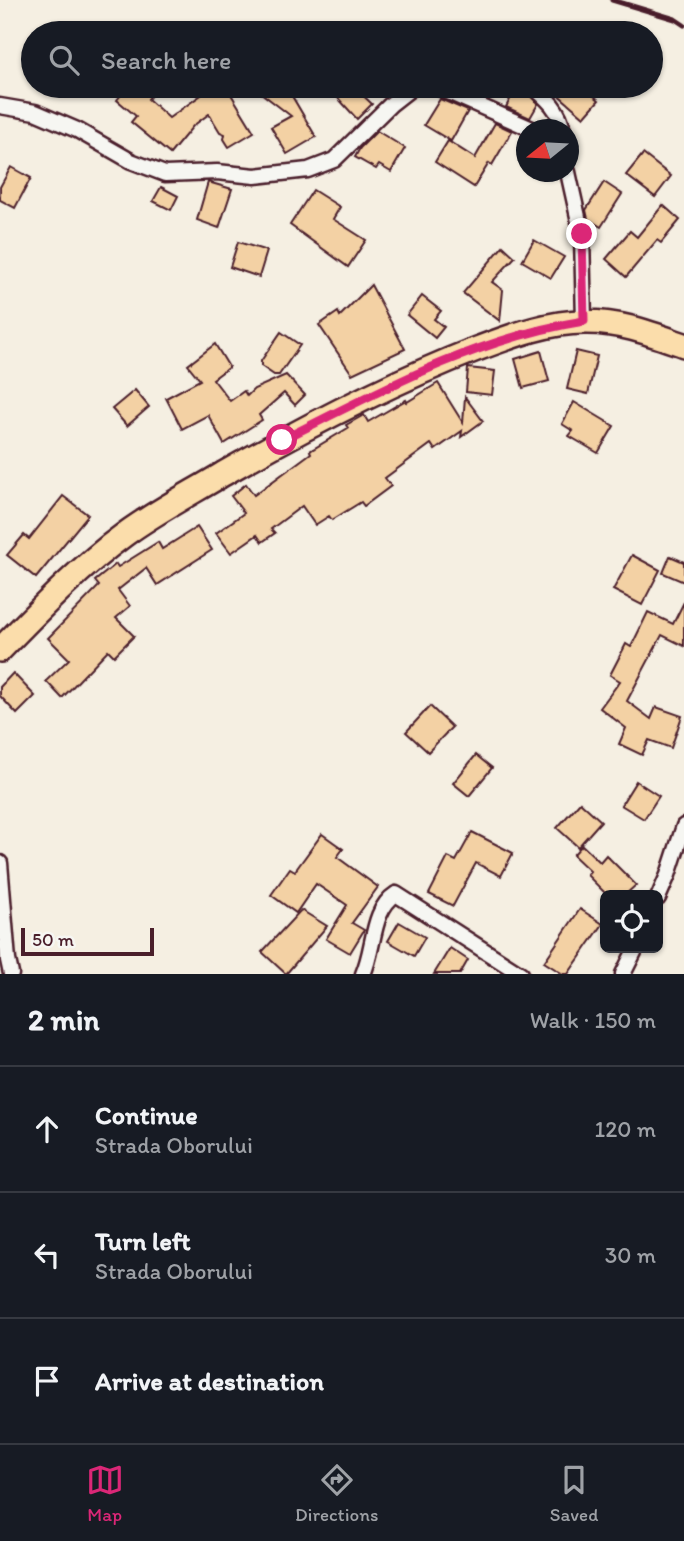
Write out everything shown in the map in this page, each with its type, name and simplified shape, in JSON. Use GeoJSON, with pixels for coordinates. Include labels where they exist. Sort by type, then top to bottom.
{"type":"FeatureCollection","features":[{"type":"Feature","properties":{"kind":"main road"},"geometry":{"type":"LineString","coordinates":[[0,650],[66,584],[145,520],[282,440],[386,387],[443,362],[525,333],[584,321],[618,324],[684,345]]}},
{"type":"Feature","properties":{"kind":"street"},"geometry":{"type":"LineString","coordinates":[[0,106],[35,112],[77,130],[131,161],[166,174],[218,172],[255,176],[308,170],[334,160],[399,98]]}},
{"type":"Feature","properties":{"kind":"street"},"geometry":{"type":"LineString","coordinates":[[462,98],[516,122]]}},
{"type":"Feature","properties":{"kind":"street"},"geometry":{"type":"LineString","coordinates":[[546,98],[561,119]]}},
{"type":"Feature","properties":{"kind":"street"},"geometry":{"type":"LineString","coordinates":[[570,182],[582,234],[584,321]]}},
{"type":"Feature","properties":{"kind":"street"},"geometry":{"type":"LineString","coordinates":[[661,890],[684,826]]}},
{"type":"Feature","properties":{"kind":"street"},"geometry":{"type":"LineString","coordinates":[[0,863],[11,974]]}},
{"type":"Feature","properties":{"kind":"street"},"geometry":{"type":"LineString","coordinates":[[363,974],[374,942],[379,915],[386,901],[396,894],[521,974]]}},
{"type":"Feature","properties":{"kind":"street"},"geometry":{"type":"LineString","coordinates":[[623,974],[634,953]]}},
{"type":"Feature","properties":{"kind":"building"},"geometry":{"type":"Polygon","coordinates":[[[149,98],[169,118],[197,98],[233,98],[254,132],[229,147],[224,139],[225,134],[220,132],[209,114],[193,126],[170,154],[131,122],[136,116],[117,100],[149,98]]]}},
{"type":"Feature","properties":{"kind":"building"},"geometry":{"type":"Polygon","coordinates":[[[268,98],[293,98],[316,137],[287,154],[271,127],[291,116],[268,98]]]}},
{"type":"Feature","properties":{"kind":"building"},"geometry":{"type":"Polygon","coordinates":[[[338,98],[366,98],[372,104],[357,119],[338,98]]]}},
{"type":"Feature","properties":{"kind":"building"},"geometry":{"type":"Polygon","coordinates":[[[511,98],[532,98],[538,104],[530,118],[506,107],[511,98]]]}},
{"type":"Feature","properties":{"kind":"building"},"geometry":{"type":"Polygon","coordinates":[[[562,98],[599,100],[584,117],[562,98]]]}},
{"type":"Feature","properties":{"kind":"building"},"geometry":{"type":"Polygon","coordinates":[[[440,99],[468,111],[451,141],[424,125],[440,99]]]}},
{"type":"Feature","properties":{"kind":"building"},"geometry":{"type":"Polygon","coordinates":[[[495,123],[512,131],[492,165],[489,163],[474,187],[435,162],[448,141],[475,158],[495,123]]]}},
{"type":"Feature","properties":{"kind":"building"},"geometry":{"type":"Polygon","coordinates":[[[377,131],[405,148],[391,172],[379,165],[376,169],[355,157],[377,131]]]}},
{"type":"Feature","properties":{"kind":"building"},"geometry":{"type":"Polygon","coordinates":[[[643,154],[671,176],[655,197],[626,175],[643,154]]]}},
{"type":"Feature","properties":{"kind":"building"},"geometry":{"type":"Polygon","coordinates":[[[11,167],[31,178],[15,208],[0,200],[0,187],[11,167]]]}},
{"type":"Feature","properties":{"kind":"building"},"geometry":{"type":"Polygon","coordinates":[[[208,182],[232,189],[219,228],[197,220],[208,182]]]}},
{"type":"Feature","properties":{"kind":"building"},"geometry":{"type":"Polygon","coordinates":[[[604,182],[622,194],[601,227],[588,219],[586,210],[604,182]]]}},
{"type":"Feature","properties":{"kind":"building"},"geometry":{"type":"Polygon","coordinates":[[[161,187],[178,196],[171,210],[153,201],[161,187]]]}},
{"type":"Feature","properties":{"kind":"building"},"geometry":{"type":"Polygon","coordinates":[[[313,190],[340,207],[333,219],[366,240],[348,267],[290,225],[313,190]]]}},
{"type":"Feature","properties":{"kind":"building"},"geometry":{"type":"Polygon","coordinates":[[[663,205],[680,220],[661,243],[657,240],[626,277],[606,259],[630,231],[637,237],[663,205]]]}},
{"type":"Feature","properties":{"kind":"building"},"geometry":{"type":"Polygon","coordinates":[[[534,240],[564,257],[551,278],[522,261],[534,240]]]}},
{"type":"Feature","properties":{"kind":"building"},"geometry":{"type":"Polygon","coordinates":[[[238,242],[267,251],[259,277],[230,267],[238,242]]]}},
{"type":"Feature","properties":{"kind":"building"},"geometry":{"type":"Polygon","coordinates":[[[503,246],[515,257],[492,282],[503,290],[500,321],[463,293],[503,246]]]}},
{"type":"Feature","properties":{"kind":"building"},"geometry":{"type":"Polygon","coordinates":[[[371,285],[405,349],[352,374],[319,325],[338,312],[340,316],[371,285]]]}},
{"type":"Feature","properties":{"kind":"building"},"geometry":{"type":"Polygon","coordinates":[[[422,296],[441,311],[434,319],[444,327],[435,338],[407,315],[422,296]]]}},
{"type":"Feature","properties":{"kind":"building"},"geometry":{"type":"Polygon","coordinates":[[[281,332],[300,345],[279,375],[274,375],[261,366],[261,361],[281,332]]]}},
{"type":"Feature","properties":{"kind":"building"},"geometry":{"type":"Polygon","coordinates":[[[215,344],[229,367],[213,379],[230,401],[244,391],[247,396],[254,389],[286,375],[305,395],[295,405],[284,393],[259,415],[262,420],[224,444],[208,415],[182,429],[166,398],[200,380],[188,365],[215,344]]]}},
{"type":"Feature","properties":{"kind":"building"},"geometry":{"type":"Polygon","coordinates":[[[541,351],[549,381],[523,388],[515,359],[541,351]]]}},
{"type":"Feature","properties":{"kind":"building"},"geometry":{"type":"Polygon","coordinates":[[[576,351],[597,356],[588,394],[567,389],[576,351]]]}},
{"type":"Feature","properties":{"kind":"building"},"geometry":{"type":"Polygon","coordinates":[[[468,368],[495,371],[492,395],[466,392],[468,368]]]}},
{"type":"Feature","properties":{"kind":"building"},"geometry":{"type":"Polygon","coordinates":[[[438,383],[463,423],[465,397],[483,421],[461,437],[462,431],[435,450],[431,444],[385,478],[391,486],[364,506],[361,502],[332,520],[329,516],[315,525],[302,506],[271,529],[275,533],[262,542],[257,535],[231,553],[216,533],[244,513],[231,496],[246,484],[254,495],[311,453],[310,451],[348,428],[346,425],[364,415],[368,422],[438,383]]]}},
{"type":"Feature","properties":{"kind":"building"},"geometry":{"type":"Polygon","coordinates":[[[135,390],[149,407],[127,426],[112,409],[135,390]]]}},
{"type":"Feature","properties":{"kind":"building"},"geometry":{"type":"Polygon","coordinates":[[[574,402],[614,426],[598,453],[569,436],[573,431],[562,424],[574,402]]]}},
{"type":"Feature","properties":{"kind":"building"},"geometry":{"type":"Polygon","coordinates":[[[63,496],[88,515],[36,578],[7,555],[24,535],[29,539],[63,496]]]}},
{"type":"Feature","properties":{"kind":"building"},"geometry":{"type":"Polygon","coordinates":[[[197,527],[212,550],[157,585],[146,568],[118,590],[130,606],[116,618],[134,636],[114,656],[108,650],[62,698],[46,681],[69,659],[48,638],[99,586],[95,581],[116,564],[118,567],[158,542],[162,549],[197,527]]]}},
{"type":"Feature","properties":{"kind":"building"},"geometry":{"type":"Polygon","coordinates":[[[632,555],[660,570],[642,605],[613,590],[632,555]]]}},
{"type":"Feature","properties":{"kind":"building"},"geometry":{"type":"Polygon","coordinates":[[[670,556],[684,562],[684,582],[663,573],[670,556]]]}},
{"type":"Feature","properties":{"kind":"building"},"geometry":{"type":"Polygon","coordinates":[[[684,602],[684,646],[662,635],[627,701],[651,719],[656,707],[682,716],[671,748],[649,740],[642,755],[619,744],[626,728],[600,708],[620,681],[610,675],[626,644],[631,647],[648,612],[673,624],[684,602]]]}},
{"type":"Feature","properties":{"kind":"building"},"geometry":{"type":"Polygon","coordinates":[[[13,673],[35,696],[17,714],[0,696],[0,687],[13,673]]]}},
{"type":"Feature","properties":{"kind":"building"},"geometry":{"type":"Polygon","coordinates":[[[430,706],[452,727],[428,752],[406,732],[430,706]]]}},
{"type":"Feature","properties":{"kind":"building"},"geometry":{"type":"Polygon","coordinates":[[[476,755],[492,768],[469,796],[453,783],[476,755]]]}},
{"type":"Feature","properties":{"kind":"building"},"geometry":{"type":"Polygon","coordinates":[[[636,781],[659,796],[644,819],[621,805],[636,781]]]}},
{"type":"Feature","properties":{"kind":"building"},"geometry":{"type":"Polygon","coordinates":[[[580,802],[601,821],[578,847],[557,828],[580,802]]]}},
{"type":"Feature","properties":{"kind":"building"},"geometry":{"type":"Polygon","coordinates":[[[472,832],[513,853],[501,876],[476,863],[453,906],[429,894],[448,857],[456,861],[472,832]]]}},
{"type":"Feature","properties":{"kind":"building"},"geometry":{"type":"Polygon","coordinates":[[[322,834],[343,849],[337,857],[378,887],[352,923],[364,930],[350,953],[326,939],[347,905],[316,884],[296,913],[271,895],[290,868],[295,871],[322,834]]]}},
{"type":"Feature","properties":{"kind":"building"},"geometry":{"type":"Polygon","coordinates":[[[582,845],[600,862],[606,855],[636,885],[630,890],[602,890],[587,875],[590,871],[573,855],[582,845]]]}},
{"type":"Feature","properties":{"kind":"building"},"geometry":{"type":"Polygon","coordinates":[[[580,909],[600,922],[600,928],[568,974],[563,974],[544,962],[580,909]]]}},
{"type":"Feature","properties":{"kind":"building"},"geometry":{"type":"Polygon","coordinates":[[[301,910],[327,926],[286,974],[262,952],[301,910]]]}},
{"type":"Feature","properties":{"kind":"building"},"geometry":{"type":"Polygon","coordinates":[[[399,922],[425,937],[414,956],[388,941],[399,922]]]}},
{"type":"Feature","properties":{"kind":"building"},"geometry":{"type":"Polygon","coordinates":[[[450,948],[468,960],[460,974],[434,974],[450,948]]]}},
{"type":"Feature","properties":{"kind":"railway"},"geometry":{"type":"LineString","coordinates":[[612,0],[675,19],[684,25]]}},
{"type":"Feature","properties":{"kind":"route"},"geometry":{"type":"LineString","coordinates":[[282,440],[386,387],[432,367],[525,333],[584,321],[582,234]]}}]}
